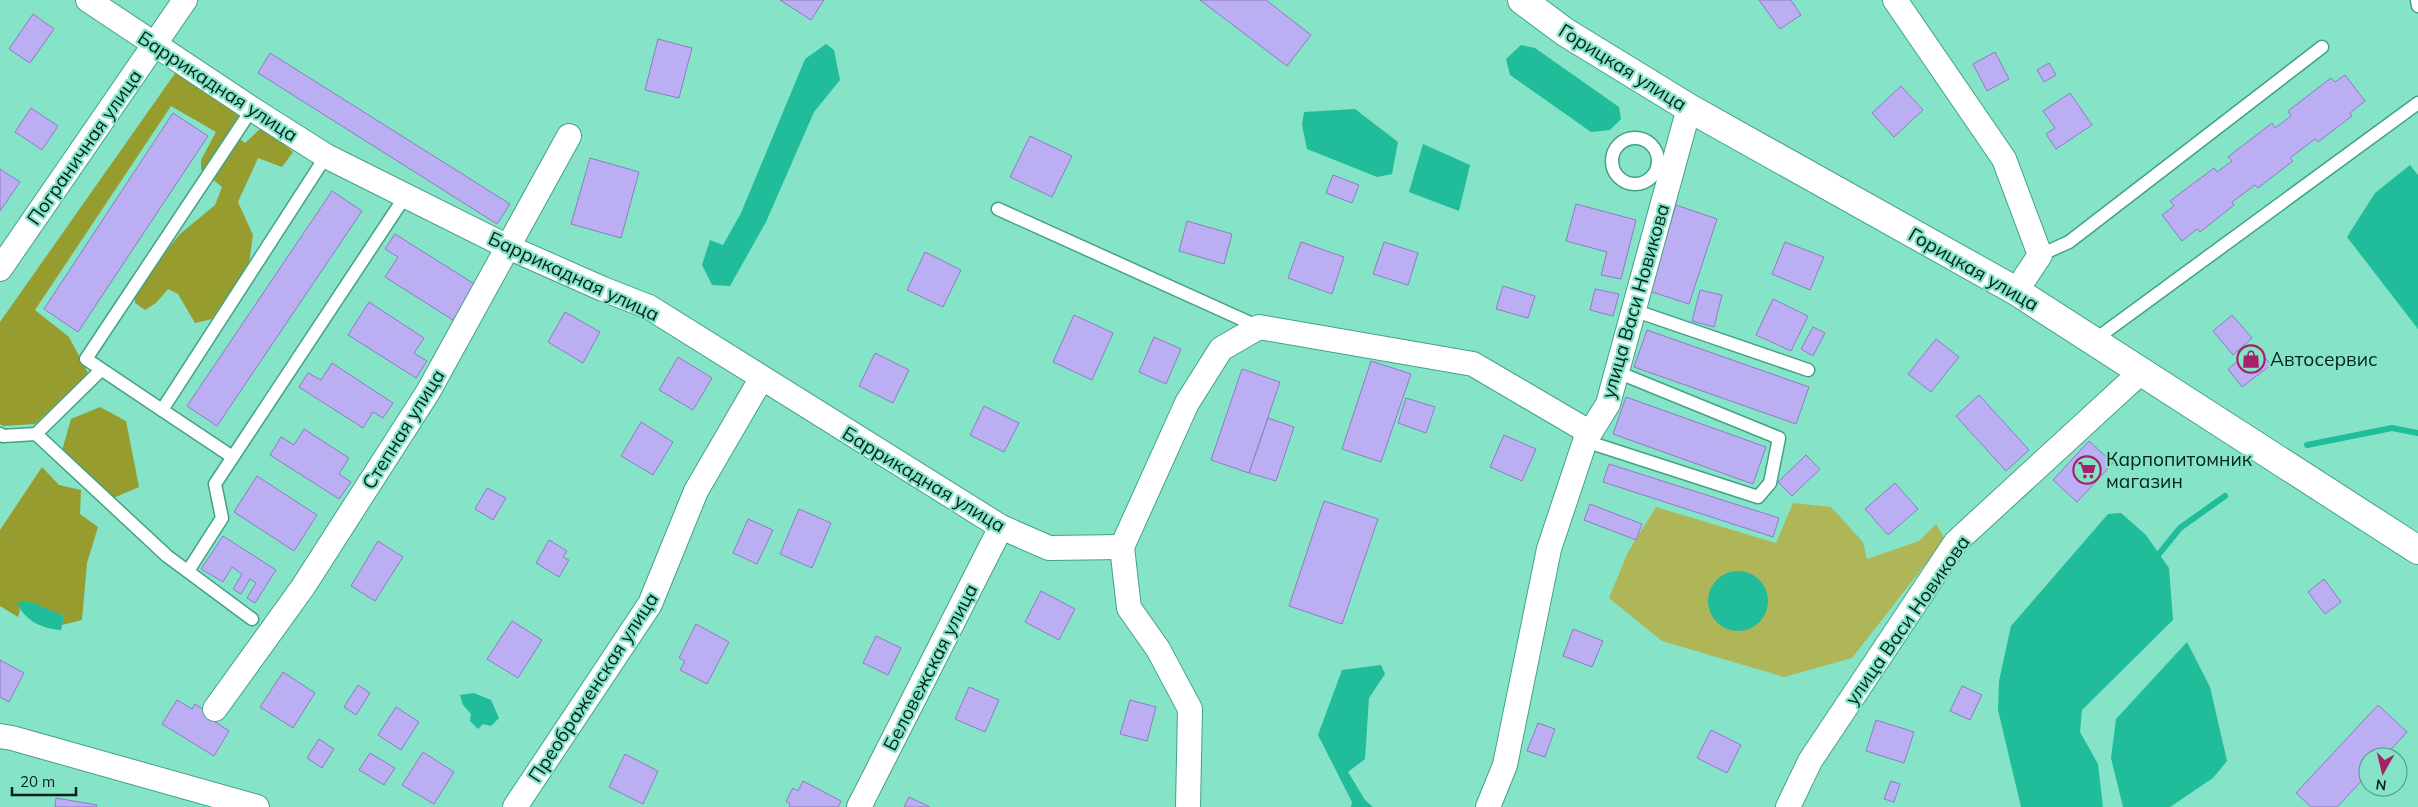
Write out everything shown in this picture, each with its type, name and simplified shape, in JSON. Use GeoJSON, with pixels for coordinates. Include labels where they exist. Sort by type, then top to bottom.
{"type":"FeatureCollection","features":[{"type":"Feature","properties":{"kind":"main road","name":"Горицкая улица"},"geometry":{"type":"LineString","coordinates":[[1522,0],[1565,32],[1689,108],[2016,291],[2418,550]]}},
{"type":"Feature","properties":{"kind":"street","name":"Баррикадная улица"},"geometry":{"type":"LineString","coordinates":[[88,0],[252,110],[326,156],[508,246],[603,290],[649,307],[761,379],[1001,527],[1049,548],[1122,548]]}},
{"type":"Feature","properties":{"kind":"street","name":"Пограничная улица"},"geometry":{"type":"LineString","coordinates":[[0,269],[185,0]]}},
{"type":"Feature","properties":{"kind":"street"},"geometry":{"type":"LineString","coordinates":[[1895,0],[2004,160],[2040,255],[2016,291]]}},
{"type":"Feature","properties":{"kind":"street","name":"улица Васи Новикова"},"geometry":{"type":"LineString","coordinates":[[1488,807],[1505,765],[1549,549],[1587,437],[1608,404],[1633,310],[1664,169],[1689,108]]}},
{"type":"Feature","properties":{"kind":"street","name":"Степная улица"},"geometry":{"type":"LineString","coordinates":[[215,709],[304,587],[423,400],[569,136]]}},
{"type":"Feature","properties":{"kind":"street"},"geometry":{"type":"LineString","coordinates":[[1188,807],[1190,709],[1158,649],[1129,608],[1122,548],[1187,403],[1221,348],[1259,327],[1473,364],[1587,437]]}},
{"type":"Feature","properties":{"kind":"street","name":"улица Васи Новикова"},"geometry":{"type":"LineString","coordinates":[[1788,807],[1810,762],[1956,542],[2141,372]]}},
{"type":"Feature","properties":{"kind":"street","name":"Преображенская улица"},"geometry":{"type":"LineString","coordinates":[[515,807],[650,604],[696,491],[761,379]]}},
{"type":"Feature","properties":{"kind":"street","name":"Беловежская улица"},"geometry":{"type":"LineString","coordinates":[[859,807],[1001,527]]}},
{"type":"Feature","properties":{"kind":"street"},"geometry":{"type":"LineString","coordinates":[[0,736],[257,807]]}},
{"type":"Feature","properties":{"kind":"lane"},"geometry":{"type":"LineString","coordinates":[[2417,0],[2418,6]]}},
{"type":"Feature","properties":{"kind":"lane"},"geometry":{"type":"LineString","coordinates":[[2040,255],[2068,242],[2322,48]]}},
{"type":"Feature","properties":{"kind":"lane"},"geometry":{"type":"LineString","coordinates":[[2093,341],[2418,103]]}},
{"type":"Feature","properties":{"kind":"lane"},"geometry":{"type":"LineString","coordinates":[[231,456],[86,359],[252,110]]}},
{"type":"Feature","properties":{"kind":"lane"},"geometry":{"type":"LineString","coordinates":[[162,410],[326,156]]}},
{"type":"Feature","properties":{"kind":"lane"},"geometry":{"type":"LineString","coordinates":[[188,572],[222,518],[215,484],[231,456],[406,195]]}},
{"type":"Feature","properties":{"kind":"lane"},"geometry":{"type":"LineString","coordinates":[[998,209],[1259,327]]}},
{"type":"Feature","properties":{"kind":"lane"},"geometry":{"type":"LineString","coordinates":[[1633,310],[1808,370]]}},
{"type":"Feature","properties":{"kind":"lane"},"geometry":{"type":"LineString","coordinates":[[0,434],[3,436],[36,434],[101,370]]}},
{"type":"Feature","properties":{"kind":"lane"},"geometry":{"type":"LineString","coordinates":[[1587,437],[1758,497],[1770,483],[1779,438],[1617,372]]}},
{"type":"Feature","properties":{"kind":"lane"},"geometry":{"type":"LineString","coordinates":[[36,434],[167,556],[252,619]]}},
{"type":"Feature","properties":{"kind":"shaded area"},"geometry":{"type":"Polygon","coordinates":[[[826,44],[834,50],[840,80],[814,112],[766,222],[730,286],[712,285],[702,265],[710,240],[723,245],[741,213],[805,59],[826,44]]]}},
{"type":"Feature","properties":{"kind":"shaded area"},"geometry":{"type":"Polygon","coordinates":[[[1521,45],[1535,48],[1619,107],[1621,119],[1610,130],[1591,132],[1510,75],[1506,59],[1521,45]]]}},
{"type":"Feature","properties":{"kind":"shaded area"},"geometry":{"type":"Polygon","coordinates":[[[176,72],[240,114],[229,130],[245,143],[260,129],[270,132],[293,152],[282,167],[258,158],[238,202],[253,235],[249,263],[212,319],[195,323],[178,294],[168,289],[156,303],[145,310],[135,303],[134,291],[180,234],[215,205],[222,187],[201,170],[201,160],[216,132],[171,106],[35,310],[69,337],[88,373],[35,424],[3,426],[0,424],[0,322],[176,72]]]}},
{"type":"Feature","properties":{"kind":"shaded area"},"geometry":{"type":"Polygon","coordinates":[[[1355,109],[1398,142],[1392,174],[1377,177],[1307,149],[1302,125],[1304,112],[1355,109]]]}},
{"type":"Feature","properties":{"kind":"shaded area"},"geometry":{"type":"Polygon","coordinates":[[[1423,144],[1470,165],[1459,211],[1409,192],[1423,144]]]}},
{"type":"Feature","properties":{"kind":"shaded area"},"geometry":{"type":"Polygon","coordinates":[[[2410,165],[2418,175],[2418,329],[2347,237],[2375,193],[2410,165]]]}},
{"type":"Feature","properties":{"kind":"shaded area"},"geometry":{"type":"Polygon","coordinates":[[[100,407],[126,421],[139,487],[111,499],[61,454],[71,419],[100,407]]]}},
{"type":"Feature","properties":{"kind":"shaded area"},"geometry":{"type":"Polygon","coordinates":[[[42,467],[59,485],[81,490],[80,514],[98,527],[87,563],[82,620],[62,625],[64,616],[18,603],[20,610],[18,617],[0,606],[0,530],[42,467]]]}},
{"type":"Feature","properties":{"kind":"shaded area"},"geometry":{"type":"Polygon","coordinates":[[[1793,503],[1831,507],[1863,542],[1867,559],[1919,541],[1936,524],[1945,539],[1852,658],[1784,677],[1662,641],[1609,598],[1628,552],[1656,507],[1776,543],[1793,503]]]}},
{"type":"Feature","properties":{"kind":"shaded area"},"geometry":{"type":"Polygon","coordinates":[[[2121,513],[2146,535],[2169,568],[2173,620],[2082,710],[2080,732],[2098,764],[2103,807],[2021,807],[1998,710],[1999,681],[2011,626],[2108,514],[2121,513]]]}},
{"type":"Feature","properties":{"kind":"shaded area"},"geometry":{"type":"Polygon","coordinates":[[[1738,571],[1755,576],[1763,584],[1768,601],[1763,618],[1755,626],[1738,631],[1721,626],[1713,618],[1708,601],[1713,584],[1721,576],[1738,571]]]}},
{"type":"Feature","properties":{"kind":"shaded area"},"geometry":{"type":"Polygon","coordinates":[[[29,601],[64,616],[61,630],[41,626],[25,615],[17,603],[29,601]]]}},
{"type":"Feature","properties":{"kind":"shaded area"},"geometry":{"type":"Polygon","coordinates":[[[2187,642],[2210,687],[2227,761],[2213,778],[2170,807],[2123,807],[2111,758],[2116,719],[2187,642]]]}},
{"type":"Feature","properties":{"kind":"shaded area"},"geometry":{"type":"Polygon","coordinates":[[[1381,665],[1385,674],[1369,698],[1365,759],[1348,772],[1365,800],[1373,807],[1351,807],[1352,802],[1318,735],[1342,670],[1381,665]]]}},
{"type":"Feature","properties":{"kind":"shaded area"},"geometry":{"type":"Polygon","coordinates":[[[474,693],[491,700],[499,718],[491,726],[483,724],[478,729],[470,721],[471,714],[463,705],[460,695],[474,693]]]}},
{"type":"Feature","properties":{"kind":"building"},"geometry":{"type":"Polygon","coordinates":[[[780,0],[824,0],[811,20],[780,0]]]}},
{"type":"Feature","properties":{"kind":"building"},"geometry":{"type":"Polygon","coordinates":[[[1200,0],[1266,0],[1311,35],[1287,66],[1200,0]]]}},
{"type":"Feature","properties":{"kind":"building"},"geometry":{"type":"Polygon","coordinates":[[[1759,0],[1791,0],[1801,15],[1780,29],[1759,0]]]}},
{"type":"Feature","properties":{"kind":"building"},"geometry":{"type":"Polygon","coordinates":[[[33,14],[54,29],[30,63],[9,49],[33,14]]]}},
{"type":"Feature","properties":{"kind":"building"},"geometry":{"type":"Polygon","coordinates":[[[658,39],[692,48],[679,98],[645,90],[658,39]]]}},
{"type":"Feature","properties":{"kind":"building"},"geometry":{"type":"Polygon","coordinates":[[[1995,52],[2009,79],[1987,91],[1973,64],[1995,52]]]}},
{"type":"Feature","properties":{"kind":"building"},"geometry":{"type":"Polygon","coordinates":[[[270,53],[510,204],[497,224],[258,73],[270,53]]]}},
{"type":"Feature","properties":{"kind":"building"},"geometry":{"type":"Polygon","coordinates":[[[2049,63],[2056,75],[2044,82],[2037,70],[2049,63]]]}},
{"type":"Feature","properties":{"kind":"building"},"geometry":{"type":"Polygon","coordinates":[[[2345,75],[2365,101],[2350,113],[2352,116],[2318,142],[2315,139],[2290,158],[2293,161],[2258,188],[2255,185],[2232,202],[2234,205],[2200,232],[2197,229],[2182,241],[2162,215],[2174,206],[2170,201],[2214,168],[2217,172],[2232,161],[2228,157],[2272,123],[2275,128],[2291,116],[2288,111],[2331,78],[2335,82],[2345,75]]]}},
{"type":"Feature","properties":{"kind":"building"},"geometry":{"type":"Polygon","coordinates":[[[1901,86],[1923,110],[1894,137],[1872,113],[1901,86]]]}},
{"type":"Feature","properties":{"kind":"building"},"geometry":{"type":"Polygon","coordinates":[[[2070,93],[2092,125],[2056,149],[2046,134],[2055,128],[2043,111],[2070,93]]]}},
{"type":"Feature","properties":{"kind":"building"},"geometry":{"type":"Polygon","coordinates":[[[31,108],[58,126],[42,150],[15,132],[31,108]]]}},
{"type":"Feature","properties":{"kind":"building"},"geometry":{"type":"Polygon","coordinates":[[[173,113],[208,136],[78,332],[44,309],[173,113]]]}},
{"type":"Feature","properties":{"kind":"building"},"geometry":{"type":"Polygon","coordinates":[[[1030,136],[1072,156],[1052,197],[1010,177],[1030,136]]]}},
{"type":"Feature","properties":{"kind":"building"},"geometry":{"type":"Polygon","coordinates":[[[590,158],[639,172],[621,238],[571,224],[590,158]]]}},
{"type":"Feature","properties":{"kind":"building"},"geometry":{"type":"Polygon","coordinates":[[[0,169],[20,182],[0,211],[0,169]]]}},
{"type":"Feature","properties":{"kind":"building"},"geometry":{"type":"Polygon","coordinates":[[[1333,175],[1359,185],[1352,203],[1326,193],[1333,175]]]}},
{"type":"Feature","properties":{"kind":"building"},"geometry":{"type":"Polygon","coordinates":[[[332,191],[362,211],[217,426],[187,406],[332,191]]]}},
{"type":"Feature","properties":{"kind":"building"},"geometry":{"type":"Polygon","coordinates":[[[1576,204],[1636,220],[1621,279],[1601,275],[1607,252],[1566,241],[1576,204]]]}},
{"type":"Feature","properties":{"kind":"building"},"geometry":{"type":"Polygon","coordinates":[[[1676,205],[1717,219],[1689,304],[1649,291],[1676,205]]]}},
{"type":"Feature","properties":{"kind":"building"},"geometry":{"type":"Polygon","coordinates":[[[1187,221],[1232,234],[1224,264],[1179,251],[1187,221]]]}},
{"type":"Feature","properties":{"kind":"building"},"geometry":{"type":"Polygon","coordinates":[[[395,234],[476,285],[453,320],[385,277],[398,257],[385,249],[395,234]]]}},
{"type":"Feature","properties":{"kind":"building"},"geometry":{"type":"Polygon","coordinates":[[[1301,242],[1344,257],[1332,294],[1288,278],[1301,242]]]}},
{"type":"Feature","properties":{"kind":"building"},"geometry":{"type":"Polygon","coordinates":[[[1384,242],[1418,253],[1408,285],[1373,274],[1384,242]]]}},
{"type":"Feature","properties":{"kind":"building"},"geometry":{"type":"Polygon","coordinates":[[[1785,242],[1824,257],[1810,290],[1772,274],[1785,242]]]}},
{"type":"Feature","properties":{"kind":"building"},"geometry":{"type":"Polygon","coordinates":[[[925,252],[961,270],[943,307],[907,290],[925,252]]]}},
{"type":"Feature","properties":{"kind":"building"},"geometry":{"type":"Polygon","coordinates":[[[1503,286],[1535,296],[1528,318],[1496,309],[1503,286]]]}},
{"type":"Feature","properties":{"kind":"building"},"geometry":{"type":"Polygon","coordinates":[[[1595,289],[1619,294],[1613,316],[1590,310],[1595,289]]]}},
{"type":"Feature","properties":{"kind":"building"},"geometry":{"type":"Polygon","coordinates":[[[1700,290],[1722,295],[1714,327],[1692,321],[1700,290]]]}},
{"type":"Feature","properties":{"kind":"building"},"geometry":{"type":"Polygon","coordinates":[[[1773,299],[1808,316],[1791,351],[1756,335],[1773,299]]]}},
{"type":"Feature","properties":{"kind":"building"},"geometry":{"type":"Polygon","coordinates":[[[369,302],[424,338],[414,353],[427,361],[416,378],[348,335],[369,302]]]}},
{"type":"Feature","properties":{"kind":"building"},"geometry":{"type":"Polygon","coordinates":[[[565,312],[600,332],[583,363],[548,342],[565,312]]]}},
{"type":"Feature","properties":{"kind":"building"},"geometry":{"type":"Polygon","coordinates":[[[1074,315],[1113,333],[1092,380],[1053,362],[1074,315]]]}},
{"type":"Feature","properties":{"kind":"building"},"geometry":{"type":"Polygon","coordinates":[[[2232,315],[2252,338],[2233,355],[2213,331],[2232,315]]]}},
{"type":"Feature","properties":{"kind":"building"},"geometry":{"type":"Polygon","coordinates":[[[1813,327],[1825,333],[1813,356],[1801,349],[1813,327]]]}},
{"type":"Feature","properties":{"kind":"building"},"geometry":{"type":"Polygon","coordinates":[[[1647,330],[1809,387],[1796,424],[1634,367],[1647,330]]]}},
{"type":"Feature","properties":{"kind":"building"},"geometry":{"type":"Polygon","coordinates":[[[1154,337],[1181,349],[1166,384],[1139,372],[1154,337]]]}},
{"type":"Feature","properties":{"kind":"building"},"geometry":{"type":"Polygon","coordinates":[[[1936,339],[1959,357],[1931,392],[1908,374],[1936,339]]]}},
{"type":"Feature","properties":{"kind":"building"},"geometry":{"type":"Polygon","coordinates":[[[2256,347],[2271,365],[2242,387],[2228,369],[2256,347]]]}},
{"type":"Feature","properties":{"kind":"building"},"geometry":{"type":"Polygon","coordinates":[[[875,353],[909,370],[893,403],[859,386],[875,353]]]}},
{"type":"Feature","properties":{"kind":"building"},"geometry":{"type":"Polygon","coordinates":[[[678,357],[712,378],[693,410],[659,390],[678,357]]]}},
{"type":"Feature","properties":{"kind":"building"},"geometry":{"type":"Polygon","coordinates":[[[1371,361],[1411,374],[1381,462],[1342,449],[1371,361]]]}},
{"type":"Feature","properties":{"kind":"building"},"geometry":{"type":"Polygon","coordinates":[[[332,363],[393,403],[383,418],[373,412],[363,428],[299,387],[308,373],[321,380],[332,363]]]}},
{"type":"Feature","properties":{"kind":"building"},"geometry":{"type":"Polygon","coordinates":[[[1242,369],[1280,382],[1249,473],[1211,460],[1242,369]]]}},
{"type":"Feature","properties":{"kind":"building"},"geometry":{"type":"Polygon","coordinates":[[[1979,395],[2029,450],[2006,471],[1956,416],[1979,395]]]}},
{"type":"Feature","properties":{"kind":"building"},"geometry":{"type":"Polygon","coordinates":[[[1626,397],[1766,447],[1753,484],[1613,434],[1626,397]]]}},
{"type":"Feature","properties":{"kind":"building"},"geometry":{"type":"Polygon","coordinates":[[[1406,398],[1435,407],[1426,433],[1398,423],[1406,398]]]}},
{"type":"Feature","properties":{"kind":"building"},"geometry":{"type":"Polygon","coordinates":[[[984,406],[1019,423],[1004,452],[970,435],[984,406]]]}},
{"type":"Feature","properties":{"kind":"building"},"geometry":{"type":"Polygon","coordinates":[[[1268,418],[1294,427],[1276,481],[1249,473],[1268,418]]]}},
{"type":"Feature","properties":{"kind":"building"},"geometry":{"type":"Polygon","coordinates":[[[641,422],[673,442],[653,475],[621,456],[641,422]]]}},
{"type":"Feature","properties":{"kind":"building"},"geometry":{"type":"Polygon","coordinates":[[[304,429],[349,458],[339,474],[351,482],[339,499],[270,455],[281,437],[294,445],[304,429]]]}},
{"type":"Feature","properties":{"kind":"building"},"geometry":{"type":"Polygon","coordinates":[[[1504,435],[1536,449],[1522,481],[1490,467],[1504,435]]]}},
{"type":"Feature","properties":{"kind":"building"},"geometry":{"type":"Polygon","coordinates":[[[2089,441],[2113,463],[2077,502],[2053,480],[2089,441]]]}},
{"type":"Feature","properties":{"kind":"building"},"geometry":{"type":"Polygon","coordinates":[[[1806,455],[1820,469],[1792,496],[1778,482],[1806,455]]]}},
{"type":"Feature","properties":{"kind":"building"},"geometry":{"type":"Polygon","coordinates":[[[1609,464],[1779,518],[1773,537],[1603,482],[1609,464]]]}},
{"type":"Feature","properties":{"kind":"building"},"geometry":{"type":"Polygon","coordinates":[[[257,476],[317,515],[294,551],[234,512],[257,476]]]}},
{"type":"Feature","properties":{"kind":"building"},"geometry":{"type":"Polygon","coordinates":[[[1895,483],[1918,509],[1888,535],[1865,509],[1895,483]]]}},
{"type":"Feature","properties":{"kind":"building"},"geometry":{"type":"Polygon","coordinates":[[[487,488],[506,498],[493,520],[475,509],[487,488]]]}},
{"type":"Feature","properties":{"kind":"building"},"geometry":{"type":"Polygon","coordinates":[[[1324,501],[1378,519],[1342,624],[1289,606],[1324,501]]]}},
{"type":"Feature","properties":{"kind":"building"},"geometry":{"type":"Polygon","coordinates":[[[1590,504],[1642,524],[1636,540],[1584,520],[1590,504]]]}},
{"type":"Feature","properties":{"kind":"building"},"geometry":{"type":"Polygon","coordinates":[[[799,509],[831,523],[812,568],[780,554],[799,509]]]}},
{"type":"Feature","properties":{"kind":"building"},"geometry":{"type":"Polygon","coordinates":[[[748,519],[773,530],[757,564],[733,553],[748,519]]]}},
{"type":"Feature","properties":{"kind":"building"},"geometry":{"type":"Polygon","coordinates":[[[223,536],[276,570],[255,603],[247,598],[256,583],[250,579],[241,594],[233,589],[242,574],[232,567],[223,582],[201,569],[223,536]]]}},
{"type":"Feature","properties":{"kind":"building"},"geometry":{"type":"Polygon","coordinates":[[[549,540],[567,551],[563,557],[569,560],[559,577],[536,563],[549,540]]]}},
{"type":"Feature","properties":{"kind":"building"},"geometry":{"type":"Polygon","coordinates":[[[378,541],[403,557],[375,601],[351,586],[378,541]]]}},
{"type":"Feature","properties":{"kind":"building"},"geometry":{"type":"Polygon","coordinates":[[[2324,579],[2341,602],[2325,614],[2308,592],[2324,579]]]}},
{"type":"Feature","properties":{"kind":"building"},"geometry":{"type":"Polygon","coordinates":[[[1041,591],[1075,609],[1059,640],[1025,622],[1041,591]]]}},
{"type":"Feature","properties":{"kind":"building"},"geometry":{"type":"Polygon","coordinates":[[[512,621],[542,640],[518,678],[487,659],[512,621]]]}},
{"type":"Feature","properties":{"kind":"building"},"geometry":{"type":"Polygon","coordinates":[[[696,624],[729,642],[707,684],[680,670],[685,661],[679,658],[696,624]]]}},
{"type":"Feature","properties":{"kind":"building"},"geometry":{"type":"Polygon","coordinates":[[[1573,629],[1603,641],[1592,667],[1563,656],[1573,629]]]}},
{"type":"Feature","properties":{"kind":"building"},"geometry":{"type":"Polygon","coordinates":[[[876,636],[901,648],[888,675],[863,663],[876,636]]]}},
{"type":"Feature","properties":{"kind":"building"},"geometry":{"type":"Polygon","coordinates":[[[0,660],[24,673],[9,702],[0,697],[0,660]]]}},
{"type":"Feature","properties":{"kind":"building"},"geometry":{"type":"Polygon","coordinates":[[[283,672],[315,693],[293,728],[260,707],[283,672]]]}},
{"type":"Feature","properties":{"kind":"building"},"geometry":{"type":"Polygon","coordinates":[[[358,685],[370,693],[356,715],[344,707],[358,685]]]}},
{"type":"Feature","properties":{"kind":"building"},"geometry":{"type":"Polygon","coordinates":[[[1962,686],[1982,695],[1970,720],[1950,711],[1962,686]]]}},
{"type":"Feature","properties":{"kind":"building"},"geometry":{"type":"Polygon","coordinates":[[[969,687],[999,700],[985,732],[955,719],[969,687]]]}},
{"type":"Feature","properties":{"kind":"building"},"geometry":{"type":"Polygon","coordinates":[[[177,700],[192,709],[195,704],[213,716],[211,719],[229,731],[214,756],[162,724],[177,700]]]}},
{"type":"Feature","properties":{"kind":"building"},"geometry":{"type":"Polygon","coordinates":[[[1130,700],[1156,707],[1147,741],[1120,734],[1130,700]]]}},
{"type":"Feature","properties":{"kind":"building"},"geometry":{"type":"Polygon","coordinates":[[[2378,705],[2407,732],[2393,747],[2358,747],[2358,785],[2337,807],[2311,807],[2296,793],[2378,705]]]}},
{"type":"Feature","properties":{"kind":"building"},"geometry":{"type":"Polygon","coordinates":[[[396,707],[419,722],[401,750],[378,735],[396,707]]]}},
{"type":"Feature","properties":{"kind":"building"},"geometry":{"type":"Polygon","coordinates":[[[1876,720],[1914,732],[1904,763],[1866,751],[1876,720]]]}},
{"type":"Feature","properties":{"kind":"building"},"geometry":{"type":"Polygon","coordinates":[[[1538,723],[1555,729],[1545,757],[1527,751],[1538,723]]]}},
{"type":"Feature","properties":{"kind":"building"},"geometry":{"type":"Polygon","coordinates":[[[1711,730],[1741,745],[1727,773],[1697,758],[1711,730]]]}},
{"type":"Feature","properties":{"kind":"building"},"geometry":{"type":"Polygon","coordinates":[[[319,739],[334,749],[322,768],[307,758],[319,739]]]}},
{"type":"Feature","properties":{"kind":"building"},"geometry":{"type":"Polygon","coordinates":[[[423,752],[454,772],[434,804],[402,785],[423,752]]]}},
{"type":"Feature","properties":{"kind":"building"},"geometry":{"type":"Polygon","coordinates":[[[370,753],[395,768],[384,785],[359,770],[370,753]]]}},
{"type":"Feature","properties":{"kind":"building"},"geometry":{"type":"Polygon","coordinates":[[[625,754],[658,771],[643,804],[609,787],[625,754]]]}},
{"type":"Feature","properties":{"kind":"building"},"geometry":{"type":"Polygon","coordinates":[[[803,781],[841,801],[838,807],[789,807],[790,804],[786,801],[793,788],[798,791],[803,781]]]}},
{"type":"Feature","properties":{"kind":"building"},"geometry":{"type":"Polygon","coordinates":[[[1891,781],[1900,784],[1894,802],[1884,799],[1891,781]]]}},
{"type":"Feature","properties":{"kind":"building"},"geometry":{"type":"Polygon","coordinates":[[[909,797],[930,807],[904,807],[909,797]]]}},
{"type":"Feature","properties":{"kind":"building"},"geometry":{"type":"Polygon","coordinates":[[[56,798],[97,805],[96,807],[55,807],[56,798]]]}},
{"type":"Feature","properties":{"kind":"waterway"},"geometry":{"type":"LineString","coordinates":[[2307,445],[2392,428],[2418,433]]}},
{"type":"Feature","properties":{"kind":"waterway"},"geometry":{"type":"LineString","coordinates":[[2154,560],[2180,528],[2225,496]]}},
{"type":"Feature","properties":{"kind":"place","name":"Автосервис"},"geometry":{"type":"Point","coordinates":[2251,359]}},
{"type":"Feature","properties":{"kind":"place","name":"Карпопитомник магазин"},"geometry":{"type":"Point","coordinates":[2087,470]}}]}
